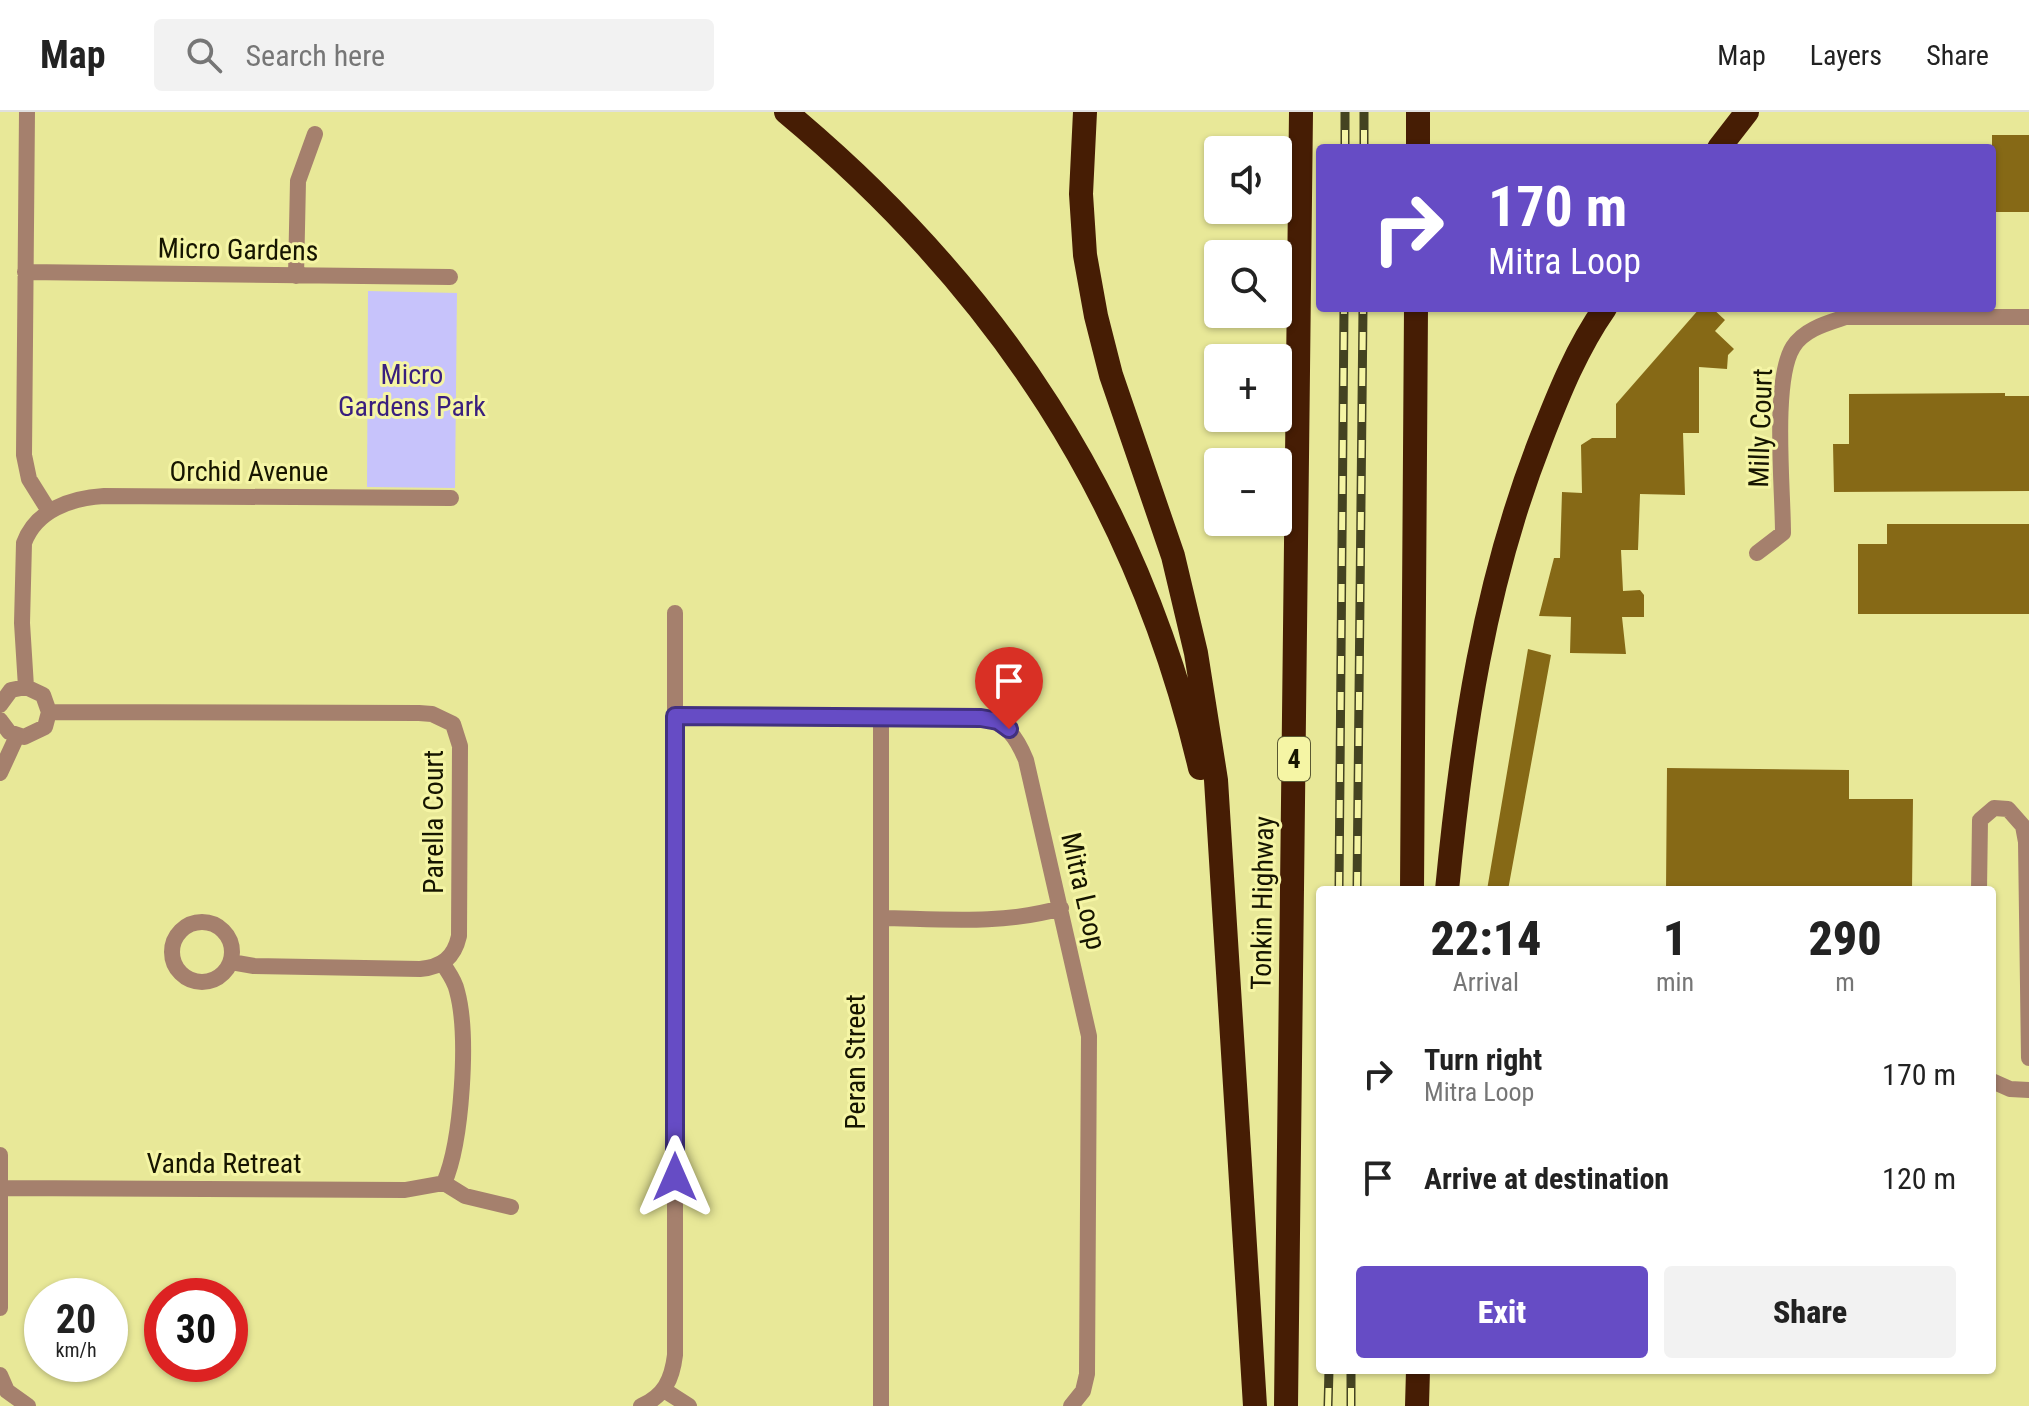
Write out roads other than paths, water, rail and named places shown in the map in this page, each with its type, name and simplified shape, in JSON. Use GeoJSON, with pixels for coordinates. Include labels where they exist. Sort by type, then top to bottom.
{"type":"FeatureCollection","features":[{"type":"Feature","properties":{"kind":"highway"},"geometry":{"type":"LineString","coordinates":[[786,112],[888,202],[984,311],[1026,369],[1101,494],[1137,573],[1181,695],[1200,765],[1223,908]]}},
{"type":"Feature","properties":{"kind":"highway"},"geometry":{"type":"LineString","coordinates":[[1085,112],[1081,194],[1085,255],[1096,316],[1111,375],[1173,556],[1196,653],[1216,780],[1255,1406]]}},
{"type":"Feature","properties":{"kind":"highway","name":"Tonkin Highway"},"geometry":{"type":"LineString","coordinates":[[1286,1406],[1301,112]]}},
{"type":"Feature","properties":{"kind":"highway"},"geometry":{"type":"LineString","coordinates":[[1418,112],[1418,144]]}},
{"type":"Feature","properties":{"kind":"highway"},"geometry":{"type":"LineString","coordinates":[[1722,144],[1747,112]]}},
{"type":"Feature","properties":{"kind":"highway"},"geometry":{"type":"LineString","coordinates":[[1412,886],[1416,312]]}},
{"type":"Feature","properties":{"kind":"highway"},"geometry":{"type":"LineString","coordinates":[[1447,886],[1463,741],[1495,579],[1523,484],[1560,391],[1587,333],[1602,312]]}},
{"type":"Feature","properties":{"kind":"highway"},"geometry":{"type":"LineString","coordinates":[[1409,1374],[1409,1406]]}},
{"type":"Feature","properties":{"kind":"highway"},"geometry":{"type":"LineString","coordinates":[[1417,1406],[1418,1374]]}},
{"type":"Feature","properties":{"kind":"street"},"geometry":{"type":"LineString","coordinates":[[26,687],[22,554],[28,533],[49,511],[29,479],[24,455],[27,112]]}},
{"type":"Feature","properties":{"kind":"street"},"geometry":{"type":"LineString","coordinates":[[296,276],[298,181],[315,134]]}},
{"type":"Feature","properties":{"kind":"street","name":"Micro Gardens"},"geometry":{"type":"LineString","coordinates":[[25,272],[450,277]]}},
{"type":"Feature","properties":{"kind":"street","name":"Milly Court"},"geometry":{"type":"LineString","coordinates":[[1757,553],[1783,533],[1782,371],[1794,344],[1819,325],[1846,317],[2029,317]]}},
{"type":"Feature","properties":{"kind":"street","name":"Orchid Avenue"},"geometry":{"type":"LineString","coordinates":[[49,511],[69,501],[104,496],[451,498]]}},
{"type":"Feature","properties":{"kind":"street"},"geometry":{"type":"LineString","coordinates":[[641,1406],[664,1390],[670,1380],[675,1355],[675,613]]}},
{"type":"Feature","properties":{"kind":"street"},"geometry":{"type":"LineString","coordinates":[[0,705],[11,690],[26,687],[43,695],[49,712],[39,732],[17,736]]}},
{"type":"Feature","properties":{"kind":"street","name":"Parella Court"},"geometry":{"type":"LineString","coordinates":[[49,712],[419,713],[432,714],[453,724],[460,746],[459,936],[456,949],[443,964]]}},
{"type":"Feature","properties":{"kind":"street","name":"Mitra Loop"},"geometry":{"type":"LineString","coordinates":[[675,716],[981,718],[998,721],[1009,729],[1026,760],[1089,1036],[1087,1374],[1075,1405]]}},
{"type":"Feature","properties":{"kind":"street","name":"Peran Street"},"geometry":{"type":"LineString","coordinates":[[881,717],[881,1406]]}},
{"type":"Feature","properties":{"kind":"street"},"geometry":{"type":"LineString","coordinates":[[0,720],[17,736]]}},
{"type":"Feature","properties":{"kind":"street"},"geometry":{"type":"LineString","coordinates":[[0,773],[17,736]]}},
{"type":"Feature","properties":{"kind":"street"},"geometry":{"type":"LineString","coordinates":[[1979,886],[1980,820],[1994,808],[2008,809],[2023,826],[2026,842],[2029,1058]]}},
{"type":"Feature","properties":{"kind":"street"},"geometry":{"type":"LineString","coordinates":[[881,918],[997,919],[1034,916],[1061,908]]}},
{"type":"Feature","properties":{"kind":"street"},"geometry":{"type":"LineString","coordinates":[[231,962],[254,966],[420,969],[443,964],[458,993],[461,1016],[460,1129],[454,1162],[444,1183],[465,1196],[511,1207]]}},
{"type":"Feature","properties":{"kind":"street"},"geometry":{"type":"LineString","coordinates":[[1996,1083],[2010,1089],[2029,1090]]}},
{"type":"Feature","properties":{"kind":"street"},"geometry":{"type":"LineString","coordinates":[[0,1155],[0,1308]]}},
{"type":"Feature","properties":{"kind":"street","name":"Vanda Retreat"},"geometry":{"type":"LineString","coordinates":[[2,1188],[405,1190],[444,1183]]}},
{"type":"Feature","properties":{"kind":"street"},"geometry":{"type":"LineString","coordinates":[[0,1375],[3,1394],[28,1406]]}},
{"type":"Feature","properties":{"kind":"street"},"geometry":{"type":"LineString","coordinates":[[664,1390],[689,1406]]}},
{"type":"Feature","properties":{"kind":"railway"},"geometry":{"type":"LineString","coordinates":[[1345,112],[1345,144]]}},
{"type":"Feature","properties":{"kind":"railway"},"geometry":{"type":"LineString","coordinates":[[1364,112],[1364,144]]}},
{"type":"Feature","properties":{"kind":"railway"},"geometry":{"type":"LineString","coordinates":[[1339,886],[1344,312]]}},
{"type":"Feature","properties":{"kind":"railway"},"geometry":{"type":"LineString","coordinates":[[1357,886],[1363,312]]}},
{"type":"Feature","properties":{"kind":"railway"},"geometry":{"type":"LineString","coordinates":[[1328,1406],[1329,1374]]}},
{"type":"Feature","properties":{"kind":"railway"},"geometry":{"type":"LineString","coordinates":[[1351,1374],[1351,1406]]}},
{"type":"Feature","properties":{"kind":"park label","name":"Micro Gardens Park"},"geometry":{"type":"Point","coordinates":[412,390]}}]}
